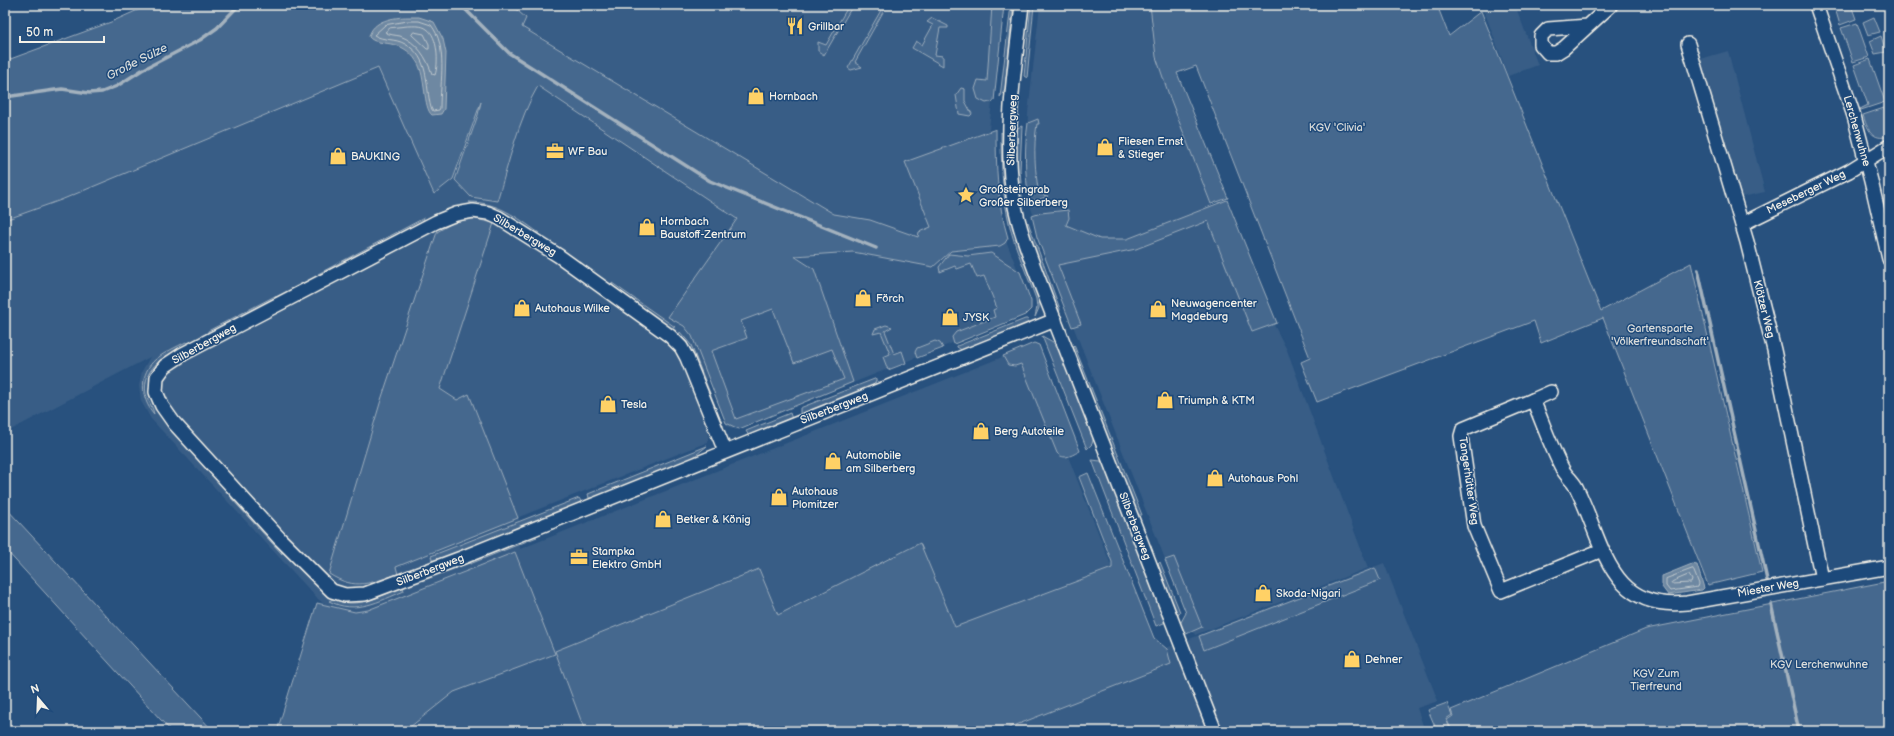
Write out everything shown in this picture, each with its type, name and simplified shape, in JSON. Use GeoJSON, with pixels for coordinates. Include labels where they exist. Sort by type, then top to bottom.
{"type":"FeatureCollection","features":[{"type":"Feature","properties":{"kind":"street","name":"Silberbergweg"},"geometry":{"type":"LineString","coordinates":[[1022,5],[1012,110],[1010,168],[1012,189],[1024,243],[1215,731]]}},
{"type":"Feature","properties":{"kind":"street"},"geometry":{"type":"LineString","coordinates":[[1588,26],[1611,5]]}},
{"type":"Feature","properties":{"kind":"street","name":"Lerchenwuhne"},"geometry":{"type":"LineString","coordinates":[[1816,5],[1854,116],[1889,259]]}},
{"type":"Feature","properties":{"kind":"street","name":"Klötzer Weg"},"geometry":{"type":"LineString","coordinates":[[1688,44],[1742,224],[1774,350],[1822,579]]}},
{"type":"Feature","properties":{"kind":"street","name":"Meseberger Weg"},"geometry":{"type":"LineString","coordinates":[[1742,224],[1866,161],[1889,146]]}},
{"type":"Feature","properties":{"kind":"street","name":"Silberbergweg"},"geometry":{"type":"LineString","coordinates":[[725,451],[687,358],[681,347],[670,336],[559,256],[499,218],[481,212],[461,213],[436,222],[183,354],[163,368],[156,383],[157,396],[174,423],[296,556],[336,593],[345,595],[365,594],[402,581],[725,451],[993,346],[1054,320]]}},
{"type":"Feature","properties":{"kind":"street","name":"Tangerhütter Weg"},"geometry":{"type":"LineString","coordinates":[[1551,392],[1465,428],[1461,434],[1474,526],[1501,591],[1602,550]]}},
{"type":"Feature","properties":{"kind":"street"},"geometry":{"type":"LineString","coordinates":[[1533,400],[1562,468],[1578,490],[1602,550]]}},
{"type":"Feature","properties":{"kind":"street","name":"Miester Weg"},"geometry":{"type":"LineString","coordinates":[[1602,550],[1618,579],[1631,591],[1648,600],[1666,604],[1687,604],[1889,567]]}},
{"type":"Feature","properties":{"kind":"shaded area"},"geometry":{"type":"Polygon","coordinates":[[[342,5],[1003,5],[988,138],[972,155],[1030,301],[1027,313],[736,430],[727,426],[709,377],[693,389],[708,431],[708,442],[519,517],[520,549],[1025,348],[1136,628],[1156,652],[1384,563],[1438,701],[1417,708],[1425,731],[285,731],[324,604],[151,419],[141,401],[139,386],[142,371],[150,357],[5,433],[5,220],[61,200],[342,5]]]}},
{"type":"Feature","properties":{"kind":"shaded area"},"geometry":{"type":"Polygon","coordinates":[[[1040,5],[1150,5],[1156,57],[1170,98],[1211,204],[1287,350],[1368,568],[1195,635],[1053,275],[1029,202],[1026,164],[1028,113],[1040,5]]]}},
{"type":"Feature","properties":{"kind":"shaded area"},"geometry":{"type":"Polygon","coordinates":[[[1482,5],[1515,5],[1538,65],[1508,76],[1482,5]]]}},
{"type":"Feature","properties":{"kind":"shaded area"},"geometry":{"type":"Polygon","coordinates":[[[1728,51],[1765,192],[1738,198],[1700,59],[1728,51]]]}},
{"type":"Feature","properties":{"kind":"green space"},"geometry":{"type":"Polygon","coordinates":[[[149,5],[511,5],[526,18],[522,27],[834,214],[870,220],[918,237],[919,232],[931,227],[905,162],[996,129],[999,197],[1008,238],[1005,243],[1000,246],[951,251],[933,267],[853,252],[794,256],[814,269],[853,382],[739,429],[726,423],[692,336],[684,326],[668,317],[737,219],[538,86],[519,127],[497,201],[471,197],[455,180],[478,115],[481,102],[453,179],[434,194],[378,68],[61,200],[5,220],[5,61],[111,22],[149,5]],[[773,309],[741,321],[747,338],[711,351],[736,419],[844,379],[832,349],[794,363],[773,309]]]}},
{"type":"Feature","properties":{"kind":"green space"},"geometry":{"type":"Polygon","coordinates":[[[849,5],[853,5],[824,55],[818,51],[818,42],[826,45],[849,5]]]}},
{"type":"Feature","properties":{"kind":"green space"},"geometry":{"type":"Polygon","coordinates":[[[884,5],[887,5],[855,62],[862,67],[851,70],[848,68],[884,5]]]}},
{"type":"Feature","properties":{"kind":"green space"},"geometry":{"type":"Polygon","coordinates":[[[992,5],[1004,5],[994,101],[986,103],[978,99],[975,89],[978,80],[987,81],[992,5]]]}},
{"type":"Feature","properties":{"kind":"green space"},"geometry":{"type":"Polygon","coordinates":[[[1011,5],[1013,5],[1005,90],[1000,97],[1011,5]]]}},
{"type":"Feature","properties":{"kind":"green space"},"geometry":{"type":"Polygon","coordinates":[[[1031,5],[1034,5],[1027,78],[1024,76],[1031,5]]]}},
{"type":"Feature","properties":{"kind":"green space"},"geometry":{"type":"Polygon","coordinates":[[[1150,5],[1437,5],[1449,36],[1481,11],[1601,311],[1691,263],[1762,572],[1708,585],[1603,318],[1541,343],[1534,321],[1317,402],[1301,362],[1310,358],[1196,66],[1177,73],[1228,198],[1211,204],[1170,98],[1156,57],[1150,5]]]}},
{"type":"Feature","properties":{"kind":"green space"},"geometry":{"type":"Polygon","coordinates":[[[1834,5],[1851,5],[1856,19],[1840,25],[1834,5]]]}},
{"type":"Feature","properties":{"kind":"green space"},"geometry":{"type":"Polygon","coordinates":[[[1874,17],[1880,32],[1868,35],[1863,22],[1874,17]]]}},
{"type":"Feature","properties":{"kind":"green space"},"geometry":{"type":"Polygon","coordinates":[[[932,18],[948,26],[948,28],[940,28],[935,55],[943,56],[943,66],[912,48],[916,41],[922,45],[933,25],[927,22],[932,18]]]}},
{"type":"Feature","properties":{"kind":"green space"},"geometry":{"type":"Polygon","coordinates":[[[1857,23],[1869,57],[1853,62],[1841,28],[1857,23]]]}},
{"type":"Feature","properties":{"kind":"green space"},"geometry":{"type":"Polygon","coordinates":[[[1881,36],[1886,52],[1875,54],[1870,41],[1881,36]]]}},
{"type":"Feature","properties":{"kind":"green space"},"geometry":{"type":"Polygon","coordinates":[[[1870,59],[1885,102],[1861,110],[1860,109],[1868,105],[1854,65],[1870,59]]]}},
{"type":"Feature","properties":{"kind":"green space"},"geometry":{"type":"Polygon","coordinates":[[[961,88],[965,89],[965,101],[972,114],[970,116],[959,114],[956,95],[961,88]]]}},
{"type":"Feature","properties":{"kind":"green space"},"geometry":{"type":"Polygon","coordinates":[[[1884,108],[1887,109],[1889,136],[1878,137],[1871,133],[1866,125],[1863,115],[1884,108]]]}},
{"type":"Feature","properties":{"kind":"green space"},"geometry":{"type":"Polygon","coordinates":[[[1038,119],[1039,124],[1037,124],[1035,151],[1036,177],[1039,195],[1048,196],[1038,200],[1029,200],[1026,162],[1028,123],[1038,119]]]}},
{"type":"Feature","properties":{"kind":"green space"},"geometry":{"type":"Polygon","coordinates":[[[1022,126],[1020,170],[1022,197],[1019,195],[1016,155],[1017,128],[1022,126]]]}},
{"type":"Feature","properties":{"kind":"green space"},"geometry":{"type":"Polygon","coordinates":[[[1001,132],[1005,137],[1011,215],[1019,245],[1039,299],[1039,308],[1035,317],[1037,307],[1036,299],[1014,242],[1009,223],[1002,178],[1001,132]]]}},
{"type":"Feature","properties":{"kind":"green space"},"geometry":{"type":"Polygon","coordinates":[[[1227,200],[1277,323],[1252,332],[1208,221],[1136,249],[1058,265],[1081,324],[1072,327],[1037,237],[1032,216],[1041,213],[1068,210],[1069,218],[1066,225],[1100,239],[1127,239],[1227,200]]]}},
{"type":"Feature","properties":{"kind":"green space"},"geometry":{"type":"Polygon","coordinates":[[[469,202],[498,208],[515,216],[539,233],[534,233],[502,211],[469,202]]]}},
{"type":"Feature","properties":{"kind":"green space"},"geometry":{"type":"Polygon","coordinates":[[[424,218],[422,222],[323,274],[318,274],[424,218]]]}},
{"type":"Feature","properties":{"kind":"green space"},"geometry":{"type":"Polygon","coordinates":[[[463,219],[475,219],[494,223],[440,389],[457,400],[469,394],[518,518],[396,567],[398,574],[363,584],[347,582],[329,574],[381,400],[437,232],[454,222],[463,219]]]}},
{"type":"Feature","properties":{"kind":"green space"},"geometry":{"type":"Polygon","coordinates":[[[1028,222],[1060,309],[1059,315],[1025,225],[1028,222]]]}},
{"type":"Feature","properties":{"kind":"green space"},"geometry":{"type":"Polygon","coordinates":[[[991,253],[1020,272],[1031,301],[1031,309],[1025,315],[954,344],[952,337],[956,332],[995,317],[993,310],[997,308],[984,276],[977,278],[971,264],[957,269],[955,266],[940,272],[939,267],[949,254],[968,256],[991,253]]]}},
{"type":"Feature","properties":{"kind":"green space"},"geometry":{"type":"Polygon","coordinates":[[[612,283],[675,327],[671,328],[614,288],[612,283]]]}},
{"type":"Feature","properties":{"kind":"green space"},"geometry":{"type":"Polygon","coordinates":[[[275,296],[276,299],[208,335],[208,331],[275,296]]]}},
{"type":"Feature","properties":{"kind":"green space"},"geometry":{"type":"Polygon","coordinates":[[[1028,319],[1029,322],[1019,328],[963,351],[957,347],[957,346],[1028,319]]]}},
{"type":"Feature","properties":{"kind":"green space"},"geometry":{"type":"Polygon","coordinates":[[[886,325],[892,327],[885,331],[894,354],[902,351],[906,363],[888,370],[883,357],[890,354],[881,332],[873,334],[875,329],[886,325]]]}},
{"type":"Feature","properties":{"kind":"green space"},"geometry":{"type":"Polygon","coordinates":[[[680,332],[691,345],[723,426],[686,344],[679,335],[680,332]]]}},
{"type":"Feature","properties":{"kind":"green space"},"geometry":{"type":"Polygon","coordinates":[[[1042,336],[1053,342],[1061,354],[1094,436],[1092,444],[1087,449],[1042,336]]]}},
{"type":"Feature","properties":{"kind":"green space"},"geometry":{"type":"Polygon","coordinates":[[[935,341],[940,343],[943,348],[917,358],[915,352],[917,348],[935,341]]]}},
{"type":"Feature","properties":{"kind":"green space"},"geometry":{"type":"Polygon","coordinates":[[[186,342],[189,344],[158,362],[148,376],[146,394],[154,414],[149,408],[144,393],[144,378],[147,371],[156,359],[186,342]]]}},
{"type":"Feature","properties":{"kind":"green space"},"geometry":{"type":"Polygon","coordinates":[[[1034,343],[1039,345],[1080,451],[1071,456],[1062,457],[1057,453],[1021,364],[1015,366],[1008,365],[1003,356],[1034,343]]]}},
{"type":"Feature","properties":{"kind":"green space"},"geometry":{"type":"Polygon","coordinates":[[[1074,345],[1142,515],[1137,515],[1072,349],[1074,345]]]}},
{"type":"Feature","properties":{"kind":"green space"},"geometry":{"type":"Polygon","coordinates":[[[877,378],[874,386],[805,414],[800,413],[800,408],[877,378]]]}},
{"type":"Feature","properties":{"kind":"green space"},"geometry":{"type":"Polygon","coordinates":[[[790,413],[792,419],[749,436],[746,431],[790,413]]]}},
{"type":"Feature","properties":{"kind":"green space"},"geometry":{"type":"Polygon","coordinates":[[[707,446],[691,459],[594,498],[589,498],[588,494],[707,446]]]}},
{"type":"Feature","properties":{"kind":"green space"},"geometry":{"type":"Polygon","coordinates":[[[1092,460],[1101,461],[1106,467],[1165,619],[1164,623],[1156,626],[1092,460]]]}},
{"type":"Feature","properties":{"kind":"green space"},"geometry":{"type":"Polygon","coordinates":[[[1088,473],[1154,638],[1167,649],[1171,664],[1001,731],[585,731],[555,651],[759,569],[778,615],[920,543],[955,627],[1112,568],[1112,562],[1079,477],[1088,473]]]}},
{"type":"Feature","properties":{"kind":"green space"},"geometry":{"type":"Polygon","coordinates":[[[231,498],[235,498],[281,548],[282,554],[231,498]]]}},
{"type":"Feature","properties":{"kind":"green space"},"geometry":{"type":"Polygon","coordinates":[[[579,498],[581,501],[578,505],[437,561],[432,560],[431,556],[579,498]]]}},
{"type":"Feature","properties":{"kind":"green space"},"geometry":{"type":"Polygon","coordinates":[[[5,507],[213,731],[171,731],[5,549],[5,507]]]}},
{"type":"Feature","properties":{"kind":"green space"},"geometry":{"type":"Polygon","coordinates":[[[531,536],[537,537],[470,564],[472,559],[531,536]]]}},
{"type":"Feature","properties":{"kind":"green space"},"geometry":{"type":"Polygon","coordinates":[[[515,552],[555,654],[454,692],[405,731],[277,731],[317,603],[355,612],[368,610],[515,552]]]}},
{"type":"Feature","properties":{"kind":"green space"},"geometry":{"type":"Polygon","coordinates":[[[1174,557],[1202,627],[1184,635],[1180,624],[1186,613],[1165,560],[1174,557]]]}},
{"type":"Feature","properties":{"kind":"green space"},"geometry":{"type":"Polygon","coordinates":[[[1160,562],[1180,612],[1177,617],[1157,565],[1160,562]]]}},
{"type":"Feature","properties":{"kind":"green space"},"geometry":{"type":"Polygon","coordinates":[[[1375,568],[1380,580],[1204,650],[1199,636],[1375,568]]]}},
{"type":"Feature","properties":{"kind":"green space"},"geometry":{"type":"Polygon","coordinates":[[[1889,581],[1889,730],[1452,731],[1447,720],[1453,716],[1451,710],[1646,629],[1889,581]]]}},
{"type":"Feature","properties":{"kind":"green space"},"geometry":{"type":"Polygon","coordinates":[[[403,587],[404,591],[386,599],[358,607],[348,607],[329,601],[333,599],[351,603],[360,602],[377,598],[403,587]]]}},
{"type":"Feature","properties":{"kind":"green space"},"geometry":{"type":"Polygon","coordinates":[[[1447,703],[1452,715],[1446,719],[1451,731],[1437,731],[1428,710],[1447,703]]]}},
{"type":"Feature","properties":{"kind":"water"},"geometry":{"type":"Polygon","coordinates":[[[419,17],[434,22],[443,39],[446,53],[444,109],[441,114],[432,115],[429,111],[420,68],[411,54],[397,46],[378,42],[369,37],[371,31],[379,23],[391,19],[419,17]]]}},
{"type":"Feature","properties":{"kind":"water"},"geometry":{"type":"Polygon","coordinates":[[[1692,564],[1697,565],[1704,588],[1702,590],[1668,595],[1662,587],[1662,576],[1692,564]]]}},
{"type":"Feature","properties":{"kind":"waterway","name":"Große Sülze"},"geometry":{"type":"LineString","coordinates":[[5,97],[62,89],[89,93],[102,92],[117,86],[142,70],[200,40],[217,28],[239,5]]}},
{"type":"Feature","properties":{"kind":"waterway"},"geometry":{"type":"LineString","coordinates":[[461,5],[509,53],[710,181],[876,248]]}},
{"type":"Feature","properties":{"kind":"waterway"},"geometry":{"type":"LineString","coordinates":[[1698,270],[1767,580]]}},
{"type":"Feature","properties":{"kind":"waterway"},"geometry":{"type":"LineString","coordinates":[[1771,604],[1799,731]]}},
{"type":"Feature","properties":{"kind":"place","name":"Grillbar"},"geometry":{"type":"Point","coordinates":[795,26]}},
{"type":"Feature","properties":{"kind":"place","name":"Hornbach"},"geometry":{"type":"Point","coordinates":[756,96]}},
{"type":"Feature","properties":{"kind":"place","name":"Fliesen Ernst & Stieger"},"geometry":{"type":"Point","coordinates":[1105,147]}},
{"type":"Feature","properties":{"kind":"place","name":"WF Bau"},"geometry":{"type":"Point","coordinates":[555,151]}},
{"type":"Feature","properties":{"kind":"place","name":"BAUKING"},"geometry":{"type":"Point","coordinates":[338,156]}},
{"type":"Feature","properties":{"kind":"place","name":"Großsteingrab Großer Silberberg"},"geometry":{"type":"Point","coordinates":[966,195]}},
{"type":"Feature","properties":{"kind":"place","name":"Hornbach Baustoff-Zentrum"},"geometry":{"type":"Point","coordinates":[647,227]}},
{"type":"Feature","properties":{"kind":"place","name":"Förch"},"geometry":{"type":"Point","coordinates":[863,298]}},
{"type":"Feature","properties":{"kind":"place","name":"Autohaus Wilke"},"geometry":{"type":"Point","coordinates":[522,308]}},
{"type":"Feature","properties":{"kind":"place","name":"Neuwagencenter Magdeburg"},"geometry":{"type":"Point","coordinates":[1158,309]}},
{"type":"Feature","properties":{"kind":"place","name":"JYSK"},"geometry":{"type":"Point","coordinates":[950,317]}},
{"type":"Feature","properties":{"kind":"place","name":"Triumph & KTM"},"geometry":{"type":"Point","coordinates":[1165,400]}},
{"type":"Feature","properties":{"kind":"place","name":"Tesla"},"geometry":{"type":"Point","coordinates":[608,404]}},
{"type":"Feature","properties":{"kind":"place","name":"Berg Autoteile"},"geometry":{"type":"Point","coordinates":[981,431]}},
{"type":"Feature","properties":{"kind":"place","name":"Automobile am Silberberg"},"geometry":{"type":"Point","coordinates":[833,461]}},
{"type":"Feature","properties":{"kind":"place","name":"Autohaus Pohl"},"geometry":{"type":"Point","coordinates":[1215,478]}},
{"type":"Feature","properties":{"kind":"place","name":"Autohaus Plomitzer"},"geometry":{"type":"Point","coordinates":[779,497]}},
{"type":"Feature","properties":{"kind":"place","name":"Betker & König"},"geometry":{"type":"Point","coordinates":[663,519]}},
{"type":"Feature","properties":{"kind":"place","name":"Stampka Elektro GmbH"},"geometry":{"type":"Point","coordinates":[579,557]}},
{"type":"Feature","properties":{"kind":"place","name":"Skoda-Nigari"},"geometry":{"type":"Point","coordinates":[1263,593]}},
{"type":"Feature","properties":{"kind":"place","name":"Dehner"},"geometry":{"type":"Point","coordinates":[1352,659]}},
{"type":"Feature","properties":{"kind":"park label","name":"KGV 'Clivia'"},"geometry":{"type":"Point","coordinates":[1337,127]}},
{"type":"Feature","properties":{"kind":"park label","name":"Gartensparte 'Völkerfreundschaft'"},"geometry":{"type":"Point","coordinates":[1660,334]}},
{"type":"Feature","properties":{"kind":"park label","name":"KGV Lerchenwuhne"},"geometry":{"type":"Point","coordinates":[1819,664]}},
{"type":"Feature","properties":{"kind":"park label","name":"KGV Zum Tierfreund"},"geometry":{"type":"Point","coordinates":[1656,679]}}]}
